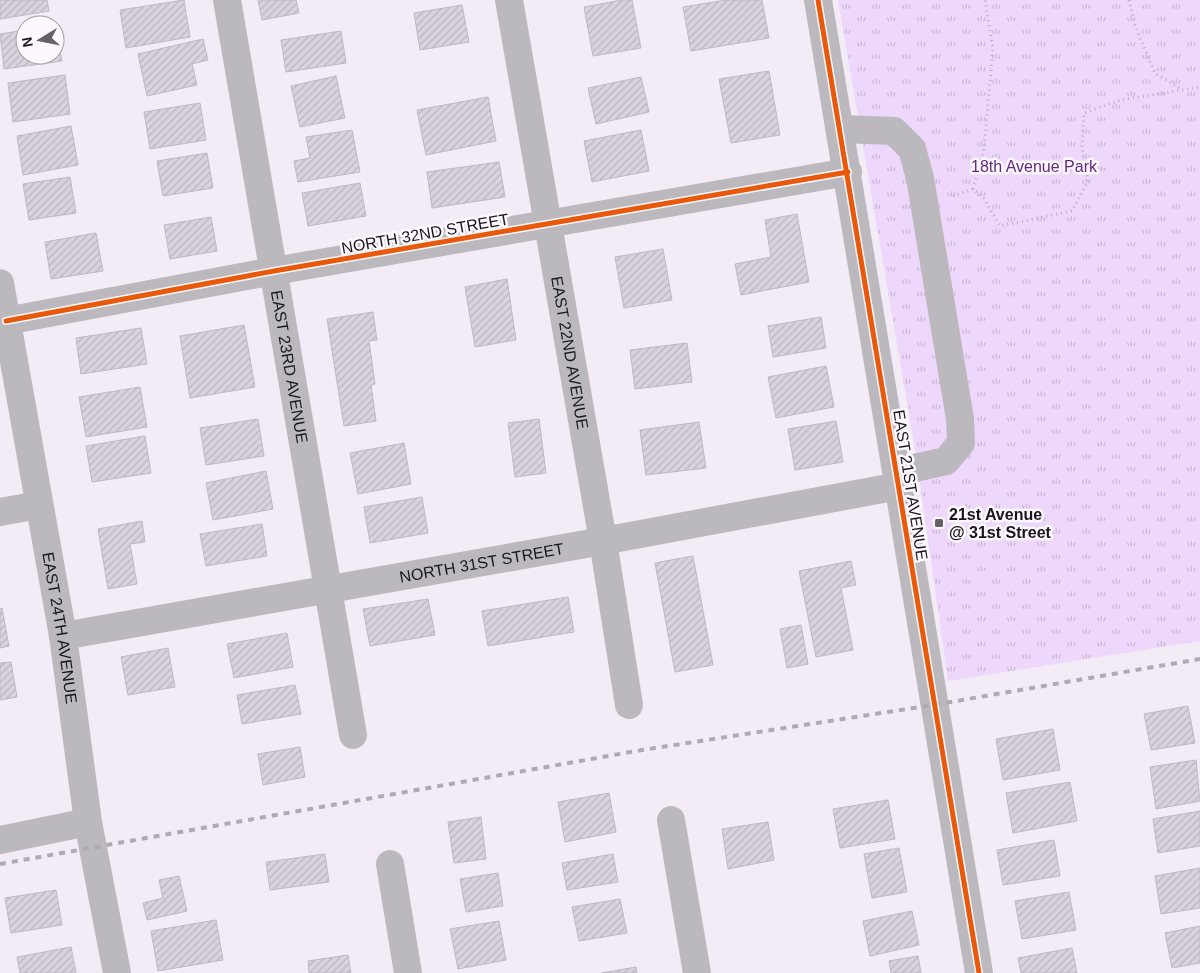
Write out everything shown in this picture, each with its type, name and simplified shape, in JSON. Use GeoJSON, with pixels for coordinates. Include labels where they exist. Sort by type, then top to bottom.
{"type":"FeatureCollection","features":[{"type":"Feature","properties":{"kind":"street","name":"EAST 23RD AVENUE"},"geometry":{"type":"LineString","coordinates":[[227,0],[353,735]]}},
{"type":"Feature","properties":{"kind":"street","name":"EAST 22ND AVENUE"},"geometry":{"type":"LineString","coordinates":[[509,0],[603,541],[629,705]]}},
{"type":"Feature","properties":{"kind":"street","name":"EAST 21ST AVENUE"},"geometry":{"type":"LineString","coordinates":[[818,0],[898,479],[932,704],[979,973]]}},
{"type":"Feature","properties":{"kind":"street","name":"NORTH 31ST STREET"},"geometry":{"type":"LineString","coordinates":[[63,636],[603,541],[898,479],[946,460],[961,443],[960,419],[925,207],[912,149],[894,131],[840,129]]}},
{"type":"Feature","properties":{"kind":"street","name":"NORTH 32ND STREET"},"geometry":{"type":"LineString","coordinates":[[6,321],[274,271],[848,172]]}},
{"type":"Feature","properties":{"kind":"street","name":"EAST 24TH AVENUE"},"geometry":{"type":"LineString","coordinates":[[0,283],[63,636],[88,822],[117,973]]}},
{"type":"Feature","properties":{"kind":"street"},"geometry":{"type":"LineString","coordinates":[[0,512],[39,505]]}},
{"type":"Feature","properties":{"kind":"street"},"geometry":{"type":"LineString","coordinates":[[671,820],[696,973]]}},
{"type":"Feature","properties":{"kind":"street"},"geometry":{"type":"LineString","coordinates":[[0,840],[88,822]]}},
{"type":"Feature","properties":{"kind":"street"},"geometry":{"type":"LineString","coordinates":[[390,864],[408,973]]}},
{"type":"Feature","properties":{"kind":"path"},"geometry":{"type":"LineString","coordinates":[[973,189],[984,149],[993,48],[986,0]]}},
{"type":"Feature","properties":{"kind":"path"},"geometry":{"type":"LineString","coordinates":[[1129,0],[1135,26],[1155,74],[1182,90]]}},
{"type":"Feature","properties":{"kind":"path"},"geometry":{"type":"LineString","coordinates":[[973,189],[983,196],[1000,226],[1072,211],[1088,181],[1082,146],[1084,113],[1121,100],[1200,87]]}},
{"type":"Feature","properties":{"kind":"path"},"geometry":{"type":"LineString","coordinates":[[953,196],[973,189]]}},
{"type":"Feature","properties":{"kind":"green space","name":"18th Avenue Park"},"geometry":{"type":"Polygon","coordinates":[[[838,0],[1200,0],[1200,641],[948,681],[916,455],[838,0]]]}},
{"type":"Feature","properties":{"kind":"building"},"geometry":{"type":"Polygon","coordinates":[[[0,0],[47,0],[49,11],[15,15],[0,19],[0,0]]]}},
{"type":"Feature","properties":{"kind":"building"},"geometry":{"type":"Polygon","coordinates":[[[184,0],[190,37],[126,48],[120,10],[184,0]]]}},
{"type":"Feature","properties":{"kind":"building"},"geometry":{"type":"Polygon","coordinates":[[[258,0],[296,0],[299,13],[262,20],[258,0]]]}},
{"type":"Feature","properties":{"kind":"building"},"geometry":{"type":"Polygon","coordinates":[[[632,0],[641,48],[593,56],[584,7],[632,0]]]}},
{"type":"Feature","properties":{"kind":"building"},"geometry":{"type":"Polygon","coordinates":[[[726,0],[762,0],[769,38],[691,51],[683,7],[726,0]]]}},
{"type":"Feature","properties":{"kind":"building"},"geometry":{"type":"Polygon","coordinates":[[[462,5],[469,42],[420,50],[414,13],[462,5]]]}},
{"type":"Feature","properties":{"kind":"building"},"geometry":{"type":"Polygon","coordinates":[[[341,31],[346,63],[286,72],[281,40],[341,31]]]}},
{"type":"Feature","properties":{"kind":"building"},"geometry":{"type":"Polygon","coordinates":[[[15,32],[15,65],[33,65],[4,69],[0,34],[15,32]]]}},
{"type":"Feature","properties":{"kind":"building"},"geometry":{"type":"Polygon","coordinates":[[[203,39],[208,60],[192,64],[197,85],[147,96],[138,54],[203,39]]]}},
{"type":"Feature","properties":{"kind":"building"},"geometry":{"type":"Polygon","coordinates":[[[769,71],[780,135],[731,143],[719,79],[769,71]]]}},
{"type":"Feature","properties":{"kind":"building"},"geometry":{"type":"Polygon","coordinates":[[[65,75],[70,114],[13,122],[8,83],[65,75]]]}},
{"type":"Feature","properties":{"kind":"building"},"geometry":{"type":"Polygon","coordinates":[[[336,76],[345,118],[300,127],[291,86],[336,76]]]}},
{"type":"Feature","properties":{"kind":"building"},"geometry":{"type":"Polygon","coordinates":[[[641,77],[649,112],[596,124],[588,88],[641,77]]]}},
{"type":"Feature","properties":{"kind":"building"},"geometry":{"type":"Polygon","coordinates":[[[488,97],[496,141],[426,155],[417,110],[488,97]]]}},
{"type":"Feature","properties":{"kind":"building"},"geometry":{"type":"Polygon","coordinates":[[[200,103],[206,140],[150,149],[144,112],[200,103]]]}},
{"type":"Feature","properties":{"kind":"building"},"geometry":{"type":"Polygon","coordinates":[[[71,126],[78,165],[23,175],[17,136],[71,126]]]}},
{"type":"Feature","properties":{"kind":"building"},"geometry":{"type":"Polygon","coordinates":[[[352,130],[360,172],[298,182],[294,161],[310,158],[306,137],[352,130]]]}},
{"type":"Feature","properties":{"kind":"building"},"geometry":{"type":"Polygon","coordinates":[[[641,130],[649,171],[592,182],[584,141],[641,130]]]}},
{"type":"Feature","properties":{"kind":"building"},"geometry":{"type":"Polygon","coordinates":[[[207,153],[213,188],[163,196],[157,161],[207,153]]]}},
{"type":"Feature","properties":{"kind":"building"},"geometry":{"type":"Polygon","coordinates":[[[499,162],[505,197],[432,208],[427,172],[499,162]]]}},
{"type":"Feature","properties":{"kind":"building"},"geometry":{"type":"Polygon","coordinates":[[[70,177],[76,213],[29,220],[23,184],[70,177]]]}},
{"type":"Feature","properties":{"kind":"building"},"geometry":{"type":"Polygon","coordinates":[[[360,183],[366,216],[308,226],[302,193],[360,183]]]}},
{"type":"Feature","properties":{"kind":"building"},"geometry":{"type":"Polygon","coordinates":[[[797,214],[809,282],[741,295],[735,264],[771,257],[765,220],[797,214]]]}},
{"type":"Feature","properties":{"kind":"building"},"geometry":{"type":"Polygon","coordinates":[[[211,217],[217,251],[170,259],[164,225],[211,217]]]}},
{"type":"Feature","properties":{"kind":"building"},"geometry":{"type":"Polygon","coordinates":[[[96,233],[103,271],[51,279],[45,242],[96,233]]]}},
{"type":"Feature","properties":{"kind":"building"},"geometry":{"type":"Polygon","coordinates":[[[663,249],[672,300],[624,308],[615,257],[663,249]]]}},
{"type":"Feature","properties":{"kind":"building"},"geometry":{"type":"Polygon","coordinates":[[[507,279],[516,340],[475,347],[465,287],[507,279]]]}},
{"type":"Feature","properties":{"kind":"building"},"geometry":{"type":"Polygon","coordinates":[[[373,312],[377,340],[369,341],[375,384],[371,385],[376,421],[344,426],[327,319],[373,312]]]}},
{"type":"Feature","properties":{"kind":"building"},"geometry":{"type":"Polygon","coordinates":[[[821,317],[826,348],[773,357],[768,326],[821,317]]]}},
{"type":"Feature","properties":{"kind":"building"},"geometry":{"type":"Polygon","coordinates":[[[244,325],[255,387],[190,398],[180,336],[244,325]]]}},
{"type":"Feature","properties":{"kind":"building"},"geometry":{"type":"Polygon","coordinates":[[[141,328],[147,364],[81,374],[76,338],[141,328]]]}},
{"type":"Feature","properties":{"kind":"building"},"geometry":{"type":"Polygon","coordinates":[[[687,343],[692,382],[635,389],[630,350],[687,343]]]}},
{"type":"Feature","properties":{"kind":"building"},"geometry":{"type":"Polygon","coordinates":[[[826,366],[834,407],[776,418],[768,377],[826,366]]]}},
{"type":"Feature","properties":{"kind":"building"},"geometry":{"type":"Polygon","coordinates":[[[140,387],[147,427],[86,437],[79,397],[140,387]]]}},
{"type":"Feature","properties":{"kind":"building"},"geometry":{"type":"Polygon","coordinates":[[[258,419],[264,456],[206,465],[200,428],[258,419]]]}},
{"type":"Feature","properties":{"kind":"building"},"geometry":{"type":"Polygon","coordinates":[[[539,419],[546,473],[515,477],[508,423],[539,419]]]}},
{"type":"Feature","properties":{"kind":"building"},"geometry":{"type":"Polygon","coordinates":[[[836,421],[843,462],[795,470],[788,429],[836,421]]]}},
{"type":"Feature","properties":{"kind":"building"},"geometry":{"type":"Polygon","coordinates":[[[699,422],[706,468],[646,475],[640,430],[699,422]]]}},
{"type":"Feature","properties":{"kind":"building"},"geometry":{"type":"Polygon","coordinates":[[[145,436],[151,473],[92,482],[86,446],[145,436]]]}},
{"type":"Feature","properties":{"kind":"building"},"geometry":{"type":"Polygon","coordinates":[[[404,443],[411,484],[358,494],[350,453],[404,443]]]}},
{"type":"Feature","properties":{"kind":"building"},"geometry":{"type":"Polygon","coordinates":[[[266,471],[273,509],[213,520],[206,483],[266,471]]]}},
{"type":"Feature","properties":{"kind":"building"},"geometry":{"type":"Polygon","coordinates":[[[422,497],[428,533],[370,543],[364,507],[422,497]]]}},
{"type":"Feature","properties":{"kind":"building"},"geometry":{"type":"Polygon","coordinates":[[[142,521],[145,542],[130,544],[137,584],[108,589],[98,529],[142,521]]]}},
{"type":"Feature","properties":{"kind":"building"},"geometry":{"type":"Polygon","coordinates":[[[262,524],[267,556],[206,566],[200,534],[262,524]]]}},
{"type":"Feature","properties":{"kind":"building"},"geometry":{"type":"Polygon","coordinates":[[[693,556],[713,665],[675,672],[655,563],[693,556]]]}},
{"type":"Feature","properties":{"kind":"building"},"geometry":{"type":"Polygon","coordinates":[[[851,561],[856,585],[841,588],[853,650],[816,657],[799,571],[851,561]]]}},
{"type":"Feature","properties":{"kind":"building"},"geometry":{"type":"Polygon","coordinates":[[[568,597],[574,632],[488,646],[482,611],[568,597]]]}},
{"type":"Feature","properties":{"kind":"building"},"geometry":{"type":"Polygon","coordinates":[[[428,599],[435,635],[370,646],[363,609],[428,599]]]}},
{"type":"Feature","properties":{"kind":"building"},"geometry":{"type":"Polygon","coordinates":[[[2,608],[9,646],[0,648],[0,609],[2,608]]]}},
{"type":"Feature","properties":{"kind":"building"},"geometry":{"type":"Polygon","coordinates":[[[801,625],[808,664],[787,668],[780,629],[801,625]]]}},
{"type":"Feature","properties":{"kind":"building"},"geometry":{"type":"Polygon","coordinates":[[[287,633],[293,667],[234,678],[227,644],[287,633]]]}},
{"type":"Feature","properties":{"kind":"building"},"geometry":{"type":"Polygon","coordinates":[[[168,648],[175,687],[128,695],[121,657],[168,648]]]}},
{"type":"Feature","properties":{"kind":"building"},"geometry":{"type":"Polygon","coordinates":[[[11,662],[17,697],[0,700],[0,663],[11,662]]]}},
{"type":"Feature","properties":{"kind":"building"},"geometry":{"type":"Polygon","coordinates":[[[295,685],[301,714],[242,724],[237,695],[295,685]]]}},
{"type":"Feature","properties":{"kind":"building"},"geometry":{"type":"Polygon","coordinates":[[[1188,706],[1195,743],[1151,750],[1144,714],[1188,706]]]}},
{"type":"Feature","properties":{"kind":"building"},"geometry":{"type":"Polygon","coordinates":[[[1053,729],[1060,770],[1003,780],[996,739],[1053,729]]]}},
{"type":"Feature","properties":{"kind":"building"},"geometry":{"type":"Polygon","coordinates":[[[300,747],[305,777],[263,785],[258,754],[300,747]]]}},
{"type":"Feature","properties":{"kind":"building"},"geometry":{"type":"Polygon","coordinates":[[[1196,760],[1200,801],[1156,809],[1150,767],[1196,760]]]}},
{"type":"Feature","properties":{"kind":"building"},"geometry":{"type":"Polygon","coordinates":[[[1070,782],[1077,821],[1013,833],[1006,793],[1070,782]]]}},
{"type":"Feature","properties":{"kind":"building"},"geometry":{"type":"Polygon","coordinates":[[[609,793],[616,832],[565,842],[558,802],[609,793]]]}},
{"type":"Feature","properties":{"kind":"building"},"geometry":{"type":"Polygon","coordinates":[[[888,800],[895,839],[840,848],[833,809],[888,800]]]}},
{"type":"Feature","properties":{"kind":"building"},"geometry":{"type":"Polygon","coordinates":[[[1200,811],[1200,846],[1158,853],[1153,819],[1200,811]]]}},
{"type":"Feature","properties":{"kind":"building"},"geometry":{"type":"Polygon","coordinates":[[[481,817],[486,859],[454,863],[448,822],[481,817]]]}},
{"type":"Feature","properties":{"kind":"building"},"geometry":{"type":"Polygon","coordinates":[[[768,822],[774,860],[728,869],[722,829],[768,822]]]}},
{"type":"Feature","properties":{"kind":"building"},"geometry":{"type":"Polygon","coordinates":[[[1054,840],[1060,876],[1003,885],[997,850],[1054,840]]]}},
{"type":"Feature","properties":{"kind":"building"},"geometry":{"type":"Polygon","coordinates":[[[899,848],[907,892],[872,898],[864,854],[899,848]]]}},
{"type":"Feature","properties":{"kind":"building"},"geometry":{"type":"Polygon","coordinates":[[[325,854],[329,882],[270,890],[266,862],[325,854]]]}},
{"type":"Feature","properties":{"kind":"building"},"geometry":{"type":"Polygon","coordinates":[[[613,854],[618,882],[567,890],[562,863],[613,854]]]}},
{"type":"Feature","properties":{"kind":"building"},"geometry":{"type":"Polygon","coordinates":[[[1200,868],[1200,908],[1161,914],[1155,876],[1200,868]]]}},
{"type":"Feature","properties":{"kind":"building"},"geometry":{"type":"Polygon","coordinates":[[[498,873],[503,906],[466,912],[460,879],[498,873]]]}},
{"type":"Feature","properties":{"kind":"building"},"geometry":{"type":"Polygon","coordinates":[[[179,876],[187,911],[147,920],[143,903],[163,898],[159,880],[179,876]]]}},
{"type":"Feature","properties":{"kind":"building"},"geometry":{"type":"Polygon","coordinates":[[[56,890],[62,925],[11,933],[5,898],[56,890]]]}},
{"type":"Feature","properties":{"kind":"building"},"geometry":{"type":"Polygon","coordinates":[[[1069,892],[1076,930],[1022,939],[1015,901],[1069,892]]]}},
{"type":"Feature","properties":{"kind":"building"},"geometry":{"type":"Polygon","coordinates":[[[620,899],[627,933],[579,941],[572,907],[620,899]]]}},
{"type":"Feature","properties":{"kind":"building"},"geometry":{"type":"Polygon","coordinates":[[[912,911],[919,945],[870,956],[863,921],[912,911]]]}},
{"type":"Feature","properties":{"kind":"building"},"geometry":{"type":"Polygon","coordinates":[[[216,920],[223,960],[158,971],[151,931],[216,920]]]}},
{"type":"Feature","properties":{"kind":"building"},"geometry":{"type":"Polygon","coordinates":[[[499,921],[506,960],[458,969],[450,929],[499,921]]]}},
{"type":"Feature","properties":{"kind":"building"},"geometry":{"type":"Polygon","coordinates":[[[1200,926],[1200,963],[1172,968],[1165,933],[1200,926]]]}},
{"type":"Feature","properties":{"kind":"building"},"geometry":{"type":"Polygon","coordinates":[[[71,947],[76,973],[20,973],[17,957],[71,947]]]}},
{"type":"Feature","properties":{"kind":"building"},"geometry":{"type":"Polygon","coordinates":[[[1072,948],[1077,973],[1021,973],[1018,958],[1072,948]]]}},
{"type":"Feature","properties":{"kind":"building"},"geometry":{"type":"Polygon","coordinates":[[[348,955],[351,973],[309,973],[308,961],[348,955]]]}},
{"type":"Feature","properties":{"kind":"building"},"geometry":{"type":"Polygon","coordinates":[[[918,956],[921,973],[891,973],[889,961],[918,956]]]}},
{"type":"Feature","properties":{"kind":"building"},"geometry":{"type":"Polygon","coordinates":[[[636,967],[637,973],[601,973],[636,967]]]}},
{"type":"Feature","properties":{"kind":"railway"},"geometry":{"type":"LineString","coordinates":[[0,864],[642,750],[933,705],[1200,659]]}},
{"type":"Feature","properties":{"kind":"cycle path"},"geometry":{"type":"LineString","coordinates":[[818,0],[979,973]]}},
{"type":"Feature","properties":{"kind":"cycle path"},"geometry":{"type":"LineString","coordinates":[[6,321],[274,271],[848,172]]}},
{"type":"Feature","properties":{"kind":"place","name":"21st Avenue @ 31st Street"},"geometry":{"type":"Point","coordinates":[939,523]}}]}
